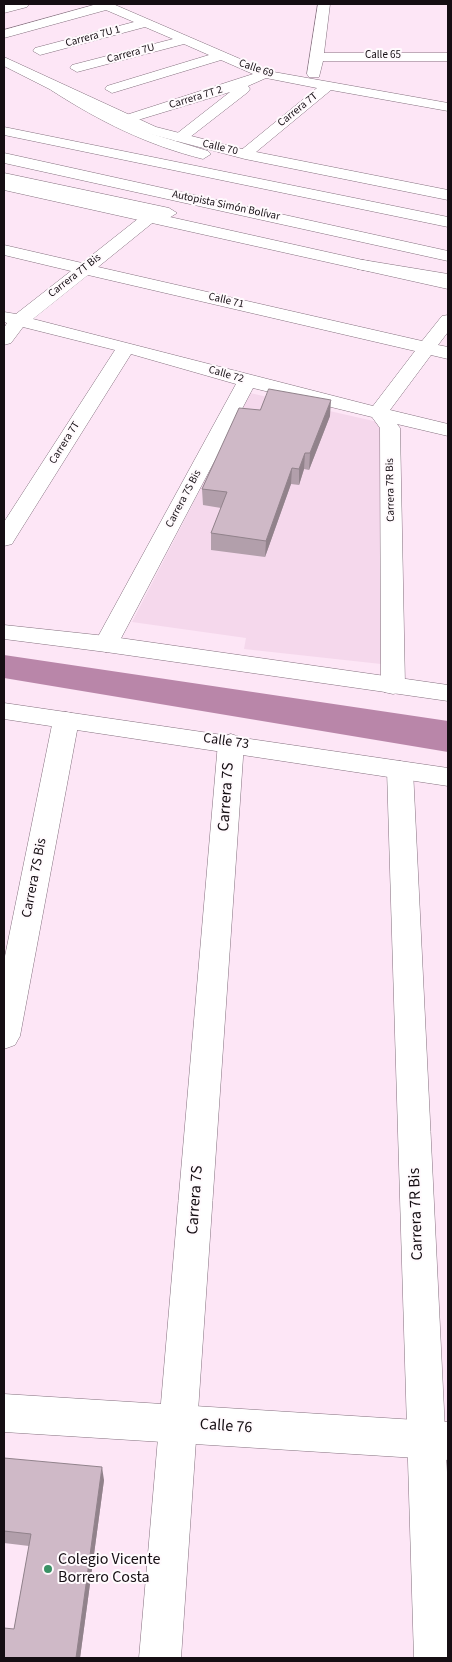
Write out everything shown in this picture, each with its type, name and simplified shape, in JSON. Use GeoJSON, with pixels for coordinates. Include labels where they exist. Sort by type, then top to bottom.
{"type":"FeatureCollection","features":[{"type":"Feature","properties":{"kind":"main road"},"geometry":{"type":"LineString","coordinates":[[4,9],[23,4]]}},
{"type":"Feature","properties":{"kind":"main road","name":"Carrera 7T"},"geometry":{"type":"LineString","coordinates":[[313,83],[324,4]]}},
{"type":"Feature","properties":{"kind":"main road"},"geometry":{"type":"LineString","coordinates":[[4,34],[105,5]]}},
{"type":"Feature","properties":{"kind":"main road","name":"Calle 69"},"geometry":{"type":"LineString","coordinates":[[105,5],[264,74],[448,107]]}},
{"type":"Feature","properties":{"kind":"main road","name":"Carrera 7U 1"},"geometry":{"type":"LineString","coordinates":[[40,51],[146,22]]}},
{"type":"Feature","properties":{"kind":"main road","name":"Carrera 7U"},"geometry":{"type":"LineString","coordinates":[[77,68],[185,40]]}},
{"type":"Feature","properties":{"kind":"main road"},"geometry":{"type":"LineString","coordinates":[[112,89],[221,56]]}},
{"type":"Feature","properties":{"kind":"main road","name":"Calle 65"},"geometry":{"type":"LineString","coordinates":[[318,57],[448,57]]}},
{"type":"Feature","properties":{"kind":"main road","name":"Calle 70"},"geometry":{"type":"LineString","coordinates":[[4,61],[151,130],[245,154],[448,195]]}},
{"type":"Feature","properties":{"kind":"main road","name":"Carrera 7T 2"},"geometry":{"type":"LineString","coordinates":[[128,119],[248,82],[264,74]]}},
{"type":"Feature","properties":{"kind":"main road"},"geometry":{"type":"LineString","coordinates":[[180,138],[241,92],[248,82]]}},
{"type":"Feature","properties":{"kind":"main road","name":"Carrera 7T"},"geometry":{"type":"LineString","coordinates":[[245,154],[328,86]]}},
{"type":"Feature","properties":{"kind":"main road"},"geometry":{"type":"LineString","coordinates":[[56,87],[98,114],[169,147],[294,177]]}},
{"type":"Feature","properties":{"kind":"main road"},"geometry":{"type":"LineString","coordinates":[[4,130],[294,177],[448,205]]}},
{"type":"Feature","properties":{"kind":"main road"},"geometry":{"type":"LineString","coordinates":[[4,130],[448,222]]}},
{"type":"Feature","properties":{"kind":"main road","name":"Autopista Simón Bolívar"},"geometry":{"type":"LineString","coordinates":[[4,158],[448,256]]}},
{"type":"Feature","properties":{"kind":"main road"},"geometry":{"type":"LineString","coordinates":[[4,163],[248,228]]}},
{"type":"Feature","properties":{"kind":"main road"},"geometry":{"type":"LineString","coordinates":[[4,178],[196,219],[410,260],[448,263]]}},
{"type":"Feature","properties":{"kind":"main road"},"geometry":{"type":"LineString","coordinates":[[4,185],[448,284]]}},
{"type":"Feature","properties":{"kind":"main road","name":"Carrera 7T Bis"},"geometry":{"type":"LineString","coordinates":[[4,339],[11,319],[85,268],[150,217]]}},
{"type":"Feature","properties":{"kind":"main road","name":"Calle 71"},"geometry":{"type":"LineString","coordinates":[[4,250],[448,353]]}},
{"type":"Feature","properties":{"kind":"main road"},"geometry":{"type":"LineString","coordinates":[[363,265],[448,279]]}},
{"type":"Feature","properties":{"kind":"main road","name":"Calle 72"},"geometry":{"type":"LineString","coordinates":[[11,319],[126,347],[247,381],[448,430]]}},
{"type":"Feature","properties":{"kind":"main road"},"geometry":{"type":"LineString","coordinates":[[378,412],[448,320]]}},
{"type":"Feature","properties":{"kind":"main road","name":"Carrera 7T"},"geometry":{"type":"LineString","coordinates":[[4,539],[126,347]]}},
{"type":"Feature","properties":{"kind":"main road","name":"Carrera 7S Bis"},"geometry":{"type":"LineString","coordinates":[[106,644],[247,381]]}},
{"type":"Feature","properties":{"kind":"main road","name":"Carrera 7R Bis"},"geometry":{"type":"LineString","coordinates":[[378,412],[390,428],[393,686]]}},
{"type":"Feature","properties":{"kind":"main road"},"geometry":{"type":"LineString","coordinates":[[4,632],[106,644],[448,693]]}},
{"type":"Feature","properties":{"kind":"main road","name":"Calle 73"},"geometry":{"type":"LineString","coordinates":[[4,711],[231,743],[448,777]]}},
{"type":"Feature","properties":{"kind":"main road","name":"Carrera 7S Bis"},"geometry":{"type":"LineString","coordinates":[[4,1036],[66,720]]}},
{"type":"Feature","properties":{"kind":"main road","name":"Carrera 7S"},"geometry":{"type":"LineString","coordinates":[[160,1658],[231,743]]}},
{"type":"Feature","properties":{"kind":"main road","name":"Carrera 7R Bis"},"geometry":{"type":"LineString","coordinates":[[400,770],[437,1440],[435,1658]]}},
{"type":"Feature","properties":{"kind":"main road","name":"Calle 76"},"geometry":{"type":"LineString","coordinates":[[4,1412],[437,1440]]}},
{"type":"Feature","properties":{"kind":"shaded area"},"geometry":{"type":"Polygon","coordinates":[[[250,393],[378,422],[384,429],[381,664],[244,649],[246,638],[132,622],[250,393]]]}},
{"type":"Feature","properties":{"kind":"shaded area"},"geometry":{"type":"Polygon","coordinates":[[[4,655],[448,721],[448,752],[4,678],[4,655]]]}},
{"type":"Feature","properties":{"kind":"building"},"geometry":{"type":"Polygon","coordinates":[[[269,389],[331,400],[310,453],[305,453],[299,469],[292,468],[266,541],[211,533],[227,492],[202,489],[239,408],[260,410],[269,389]]]}},
{"type":"Feature","properties":{"kind":"building","name":"Colegio Vicente Borrero Costa"},"geometry":{"type":"Polygon","coordinates":[[[4,1458],[102,1467],[76,1658],[4,1658],[4,1628],[14,1629],[31,1534],[4,1531],[4,1458]]]}},
{"type":"Feature","properties":{"kind":"place","name":"Colegio Vicente Borrero Costa"},"geometry":{"type":"Point","coordinates":[48,1569]}}]}
